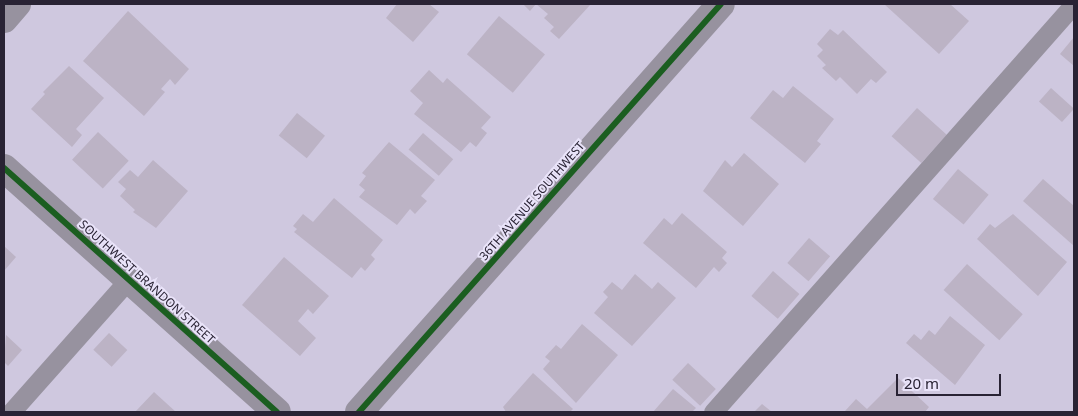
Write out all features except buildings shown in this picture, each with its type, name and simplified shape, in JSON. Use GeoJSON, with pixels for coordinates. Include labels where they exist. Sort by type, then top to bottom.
{"type":"FeatureCollection","features":[{"type":"Feature","properties":{"kind":"street"},"geometry":{"type":"LineString","coordinates":[[4,19],[17,4]]}},
{"type":"Feature","properties":{"kind":"street","name":"36TH AVENUE SOUTHWEST"},"geometry":{"type":"LineString","coordinates":[[360,412],[721,4]]}},
{"type":"Feature","properties":{"kind":"street","name":"SOUTHWEST BRANDON STREET"},"geometry":{"type":"LineString","coordinates":[[4,168],[277,412]]}},
{"type":"Feature","properties":{"kind":"lane"},"geometry":{"type":"LineString","coordinates":[[713,412],[1074,4]]}},
{"type":"Feature","properties":{"kind":"lane"},"geometry":{"type":"LineString","coordinates":[[11,412],[128,280]]}},
{"type":"Feature","properties":{"kind":"cycle path"},"geometry":{"type":"LineString","coordinates":[[359,412],[721,4]]}},
{"type":"Feature","properties":{"kind":"cycle path"},"geometry":{"type":"LineString","coordinates":[[4,168],[277,412]]}}]}
